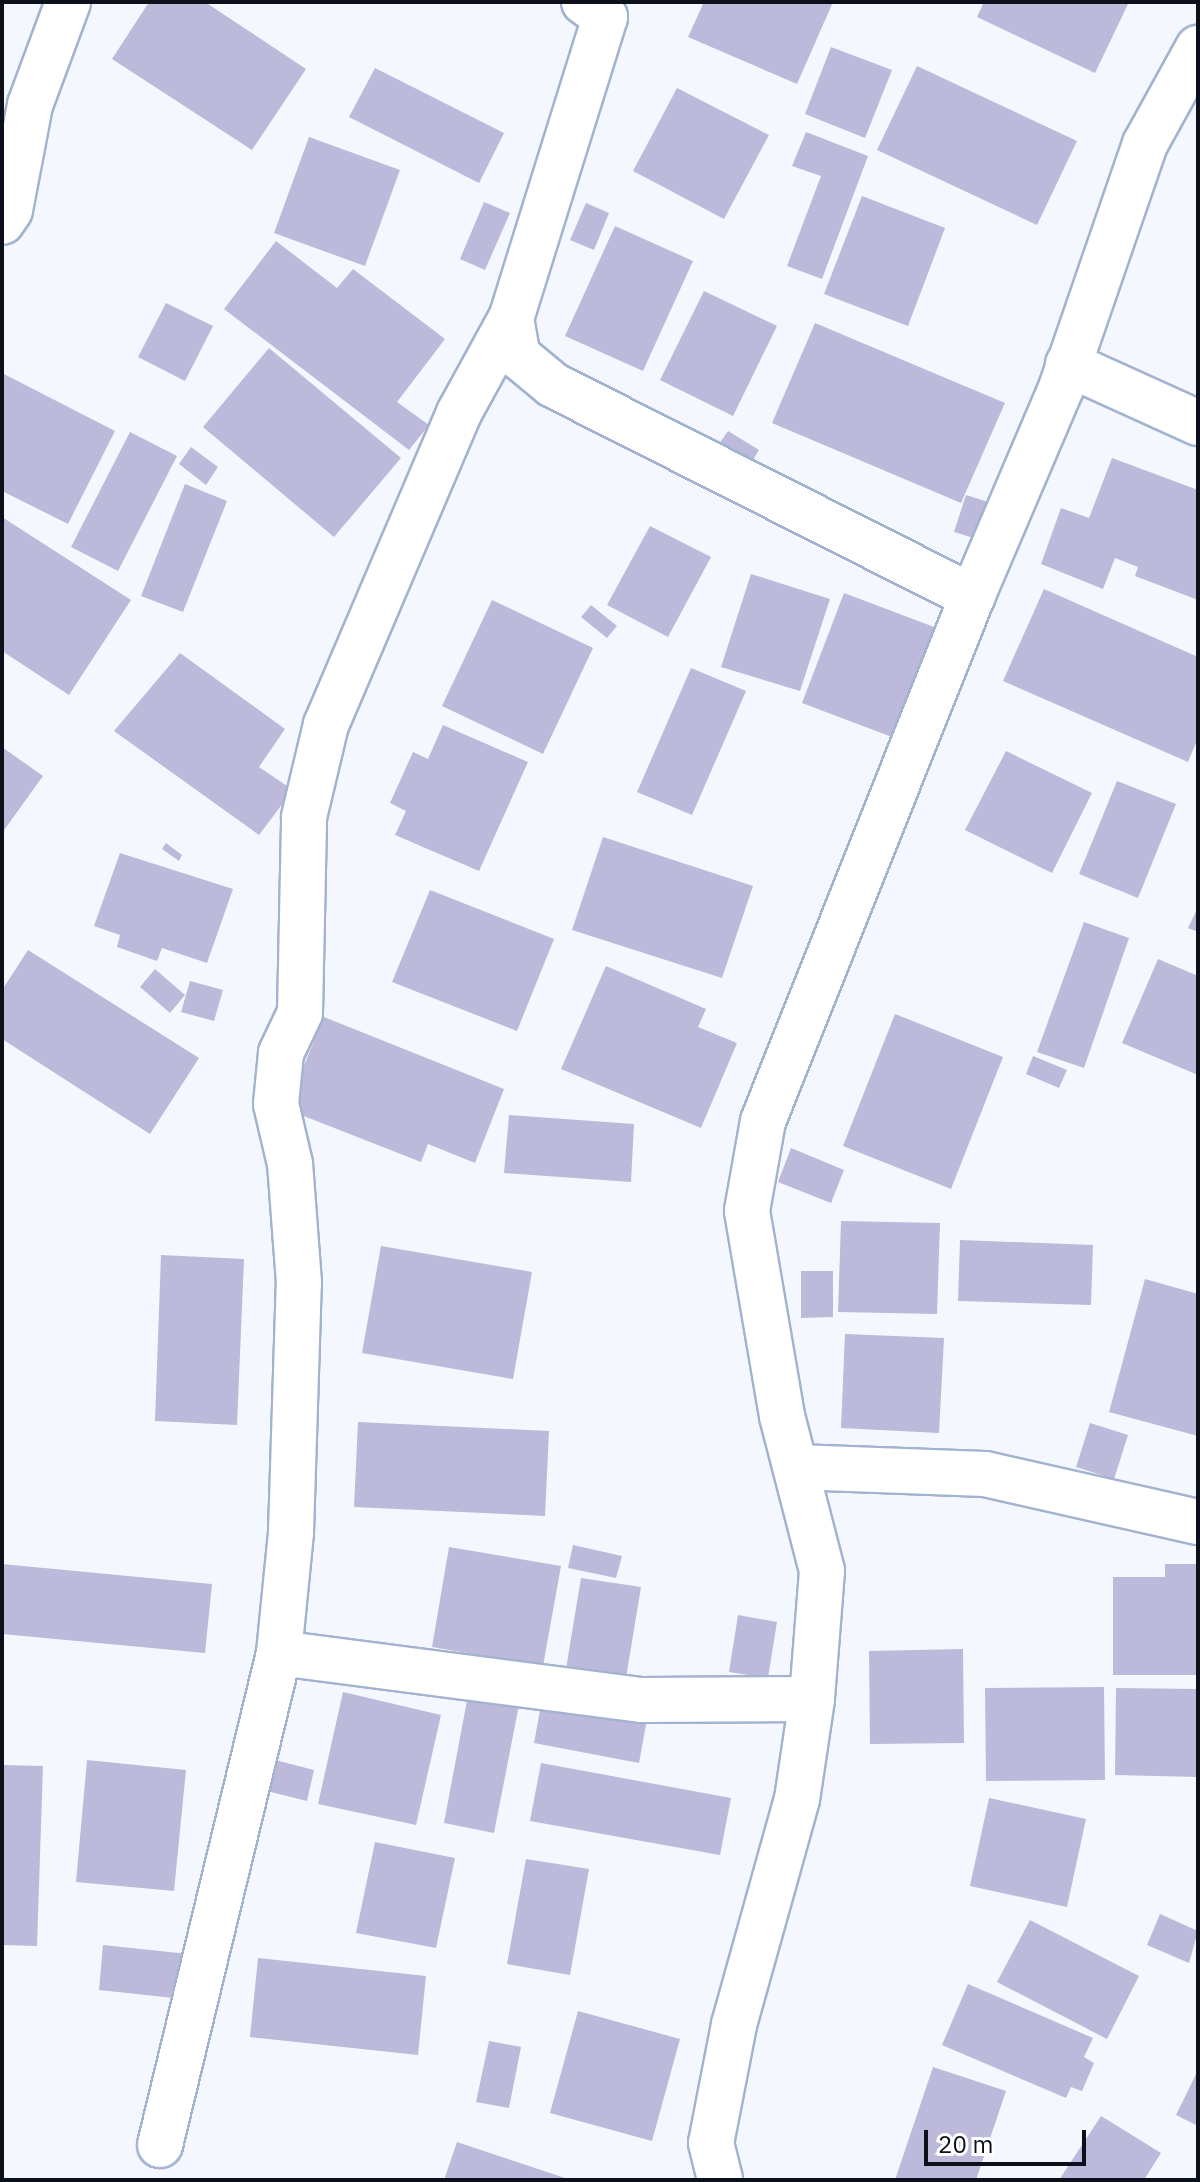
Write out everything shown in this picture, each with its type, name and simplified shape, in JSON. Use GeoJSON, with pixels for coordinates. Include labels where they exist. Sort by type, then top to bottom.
{"type":"FeatureCollection","features":[{"type":"Feature","properties":{"kind":"street"},"geometry":{"type":"LineString","coordinates":[[2,222],[10,210],[30,105],[68,2]]}},
{"type":"Feature","properties":{"kind":"street"},"geometry":{"type":"LineString","coordinates":[[160,2145],[279,1653],[291,1532],[299,1283],[290,1164],[276,1104],[281,1053],[300,1013],[304,817],[326,725],[459,413],[511,318],[600,7]]}},
{"type":"Feature","properties":{"kind":"street"},"geometry":{"type":"LineString","coordinates":[[720,2180],[711,2143],[713,2129],[734,2025],[797,1799],[812,1699],[822,1571],[796,1467],[747,1211],[763,1121],[1068,364],[1145,144],[1198,48]]}},
{"type":"Feature","properties":{"kind":"street"},"geometry":{"type":"LineString","coordinates":[[511,318],[518,356],[553,385],[972,597]]}},
{"type":"Feature","properties":{"kind":"street"},"geometry":{"type":"LineString","coordinates":[[1068,364],[1198,423]]}},
{"type":"Feature","properties":{"kind":"street"},"geometry":{"type":"LineString","coordinates":[[796,1467],[985,1474],[1198,1522]]}},
{"type":"Feature","properties":{"kind":"street"},"geometry":{"type":"LineString","coordinates":[[279,1653],[641,1700],[812,1699]]}},
{"type":"Feature","properties":{"kind":"building"},"geometry":{"type":"Polygon","coordinates":[[[149,2],[205,2],[306,69],[252,150],[112,59],[149,2]]]}},
{"type":"Feature","properties":{"kind":"building"},"geometry":{"type":"Polygon","coordinates":[[[704,2],[833,2],[797,84],[688,37],[704,2]]]}},
{"type":"Feature","properties":{"kind":"building"},"geometry":{"type":"Polygon","coordinates":[[[984,2],[1129,2],[1095,73],[977,17],[984,2]]]}},
{"type":"Feature","properties":{"kind":"building"},"geometry":{"type":"Polygon","coordinates":[[[831,47],[892,70],[865,138],[805,114],[831,47]]]}},
{"type":"Feature","properties":{"kind":"building"},"geometry":{"type":"Polygon","coordinates":[[[917,66],[1077,141],[1037,225],[877,150],[917,66]]]}},
{"type":"Feature","properties":{"kind":"building"},"geometry":{"type":"Polygon","coordinates":[[[375,68],[504,133],[479,183],[349,117],[375,68]]]}},
{"type":"Feature","properties":{"kind":"building"},"geometry":{"type":"Polygon","coordinates":[[[677,88],[769,135],[724,219],[633,171],[677,88]]]}},
{"type":"Feature","properties":{"kind":"building"},"geometry":{"type":"Polygon","coordinates":[[[806,132],[868,156],[822,279],[787,266],[821,176],[792,166],[806,132]]]}},
{"type":"Feature","properties":{"kind":"building"},"geometry":{"type":"Polygon","coordinates":[[[309,137],[400,170],[365,266],[274,233],[309,137]]]}},
{"type":"Feature","properties":{"kind":"building"},"geometry":{"type":"Polygon","coordinates":[[[862,196],[945,228],[908,326],[824,294],[862,196]]]}},
{"type":"Feature","properties":{"kind":"building"},"geometry":{"type":"Polygon","coordinates":[[[484,202],[510,213],[485,270],[460,259],[484,202]]]}},
{"type":"Feature","properties":{"kind":"building"},"geometry":{"type":"Polygon","coordinates":[[[586,203],[609,213],[594,250],[570,240],[586,203]]]}},
{"type":"Feature","properties":{"kind":"building"},"geometry":{"type":"Polygon","coordinates":[[[615,226],[693,261],[643,371],[565,336],[615,226]]]}},
{"type":"Feature","properties":{"kind":"building"},"geometry":{"type":"Polygon","coordinates":[[[276,241],[337,288],[353,269],[445,339],[397,402],[429,425],[409,450],[224,309],[276,241]]]}},
{"type":"Feature","properties":{"kind":"building"},"geometry":{"type":"Polygon","coordinates":[[[704,291],[777,326],[733,416],[660,380],[704,291]]]}},
{"type":"Feature","properties":{"kind":"building"},"geometry":{"type":"Polygon","coordinates":[[[166,303],[213,326],[185,381],[138,357],[166,303]]]}},
{"type":"Feature","properties":{"kind":"building"},"geometry":{"type":"Polygon","coordinates":[[[815,323],[1005,403],[961,503],[772,423],[815,323]]]}},
{"type":"Feature","properties":{"kind":"building"},"geometry":{"type":"Polygon","coordinates":[[[269,348],[401,458],[334,537],[203,427],[269,348]]]}},
{"type":"Feature","properties":{"kind":"building"},"geometry":{"type":"Polygon","coordinates":[[[2,373],[115,431],[68,524],[2,491],[2,373]]]}},
{"type":"Feature","properties":{"kind":"building"},"geometry":{"type":"Polygon","coordinates":[[[728,431],[759,450],[750,465],[719,444],[728,431]]]}},
{"type":"Feature","properties":{"kind":"building"},"geometry":{"type":"Polygon","coordinates":[[[130,432],[177,456],[118,571],[71,547],[130,432]]]}},
{"type":"Feature","properties":{"kind":"building"},"geometry":{"type":"Polygon","coordinates":[[[191,447],[218,467],[206,485],[179,464],[191,447]]]}},
{"type":"Feature","properties":{"kind":"building"},"geometry":{"type":"Polygon","coordinates":[[[1112,458],[1198,490],[1198,600],[1135,576],[1138,567],[1115,558],[1103,589],[1041,564],[1061,508],[1089,518],[1112,458]]]}},
{"type":"Feature","properties":{"kind":"building"},"geometry":{"type":"Polygon","coordinates":[[[185,484],[227,501],[183,612],[141,596],[185,484]]]}},
{"type":"Feature","properties":{"kind":"building"},"geometry":{"type":"Polygon","coordinates":[[[966,495],[998,505],[987,542],[954,532],[966,495]]]}},
{"type":"Feature","properties":{"kind":"building"},"geometry":{"type":"Polygon","coordinates":[[[2,517],[131,600],[69,695],[2,651],[2,517]]]}},
{"type":"Feature","properties":{"kind":"building"},"geometry":{"type":"Polygon","coordinates":[[[650,526],[711,557],[668,637],[607,605],[650,526]]]}},
{"type":"Feature","properties":{"kind":"building"},"geometry":{"type":"Polygon","coordinates":[[[751,574],[830,599],[800,691],[721,667],[751,574]]]}},
{"type":"Feature","properties":{"kind":"building"},"geometry":{"type":"Polygon","coordinates":[[[1044,589],[1198,657],[1198,738],[1188,762],[1003,681],[1044,589]]]}},
{"type":"Feature","properties":{"kind":"building"},"geometry":{"type":"Polygon","coordinates":[[[844,593],[942,630],[900,740],[802,703],[844,593]]]}},
{"type":"Feature","properties":{"kind":"building"},"geometry":{"type":"Polygon","coordinates":[[[492,600],[593,648],[543,754],[442,706],[492,600]]]}},
{"type":"Feature","properties":{"kind":"building"},"geometry":{"type":"Polygon","coordinates":[[[591,605],[617,626],[607,638],[581,617],[591,605]]]}},
{"type":"Feature","properties":{"kind":"building"},"geometry":{"type":"Polygon","coordinates":[[[180,653],[285,729],[259,767],[293,790],[259,835],[114,731],[180,653]]]}},
{"type":"Feature","properties":{"kind":"building"},"geometry":{"type":"Polygon","coordinates":[[[691,668],[746,691],[692,815],[637,792],[691,668]]]}},
{"type":"Feature","properties":{"kind":"building"},"geometry":{"type":"Polygon","coordinates":[[[443,725],[528,762],[479,871],[395,835],[406,811],[390,803],[413,752],[428,759],[443,725]]]}},
{"type":"Feature","properties":{"kind":"building"},"geometry":{"type":"Polygon","coordinates":[[[2,747],[43,776],[2,833],[2,747]]]}},
{"type":"Feature","properties":{"kind":"building"},"geometry":{"type":"Polygon","coordinates":[[[1006,751],[1092,793],[1052,873],[965,830],[1006,751]]]}},
{"type":"Feature","properties":{"kind":"building"},"geometry":{"type":"Polygon","coordinates":[[[1117,781],[1176,804],[1138,898],[1079,874],[1117,781]]]}},
{"type":"Feature","properties":{"kind":"building"},"geometry":{"type":"Polygon","coordinates":[[[603,837],[753,886],[722,978],[572,930],[603,837]]]}},
{"type":"Feature","properties":{"kind":"building"},"geometry":{"type":"Polygon","coordinates":[[[166,843],[182,855],[179,861],[162,849],[166,843]]]}},
{"type":"Feature","properties":{"kind":"building"},"geometry":{"type":"Polygon","coordinates":[[[120,853],[233,889],[207,963],[162,948],[157,961],[117,947],[120,935],[94,926],[120,853]]]}},
{"type":"Feature","properties":{"kind":"building"},"geometry":{"type":"Polygon","coordinates":[[[430,890],[554,939],[517,1031],[392,982],[430,890]]]}},
{"type":"Feature","properties":{"kind":"building"},"geometry":{"type":"Polygon","coordinates":[[[1198,907],[1198,932],[1188,928],[1198,907]]]}},
{"type":"Feature","properties":{"kind":"building"},"geometry":{"type":"Polygon","coordinates":[[[1084,922],[1129,938],[1084,1068],[1037,1052],[1084,922]]]}},
{"type":"Feature","properties":{"kind":"building"},"geometry":{"type":"Polygon","coordinates":[[[28,950],[199,1058],[150,1134],[2,1039],[2,990],[28,950]]]}},
{"type":"Feature","properties":{"kind":"building"},"geometry":{"type":"Polygon","coordinates":[[[1158,959],[1198,976],[1198,1075],[1122,1043],[1158,959]]]}},
{"type":"Feature","properties":{"kind":"building"},"geometry":{"type":"Polygon","coordinates":[[[606,966],[706,1009],[698,1027],[737,1043],[701,1128],[561,1069],[606,966]]]}},
{"type":"Feature","properties":{"kind":"building"},"geometry":{"type":"Polygon","coordinates":[[[155,969],[185,995],[170,1013],[140,987],[155,969]]]}},
{"type":"Feature","properties":{"kind":"building"},"geometry":{"type":"Polygon","coordinates":[[[190,981],[223,990],[214,1021],[181,1012],[190,981]]]}},
{"type":"Feature","properties":{"kind":"building"},"geometry":{"type":"Polygon","coordinates":[[[895,1014],[1003,1057],[951,1189],[843,1146],[895,1014]]]}},
{"type":"Feature","properties":{"kind":"building"},"geometry":{"type":"Polygon","coordinates":[[[324,1017],[504,1089],[475,1163],[428,1144],[421,1162],[286,1109],[324,1017]]]}},
{"type":"Feature","properties":{"kind":"building"},"geometry":{"type":"Polygon","coordinates":[[[1033,1056],[1067,1070],[1059,1088],[1026,1074],[1033,1056]]]}},
{"type":"Feature","properties":{"kind":"building"},"geometry":{"type":"Polygon","coordinates":[[[509,1115],[634,1124],[631,1182],[504,1173],[509,1115]]]}},
{"type":"Feature","properties":{"kind":"building"},"geometry":{"type":"Polygon","coordinates":[[[791,1148],[844,1170],[831,1203],[778,1182],[791,1148]]]}},
{"type":"Feature","properties":{"kind":"building"},"geometry":{"type":"Polygon","coordinates":[[[841,1221],[940,1223],[937,1314],[838,1312],[841,1221]]]}},
{"type":"Feature","properties":{"kind":"building"},"geometry":{"type":"Polygon","coordinates":[[[960,1240],[1093,1245],[1091,1305],[958,1301],[960,1240]]]}},
{"type":"Feature","properties":{"kind":"building"},"geometry":{"type":"Polygon","coordinates":[[[381,1246],[532,1272],[513,1379],[362,1353],[381,1246]]]}},
{"type":"Feature","properties":{"kind":"building"},"geometry":{"type":"Polygon","coordinates":[[[161,1255],[244,1259],[237,1425],[155,1421],[161,1255]]]}},
{"type":"Feature","properties":{"kind":"building"},"geometry":{"type":"Polygon","coordinates":[[[801,1271],[833,1271],[833,1317],[801,1318],[801,1271]]]}},
{"type":"Feature","properties":{"kind":"building"},"geometry":{"type":"Polygon","coordinates":[[[1145,1279],[1198,1294],[1198,1436],[1109,1412],[1145,1279]]]}},
{"type":"Feature","properties":{"kind":"building"},"geometry":{"type":"Polygon","coordinates":[[[845,1334],[944,1338],[939,1433],[841,1428],[845,1334]]]}},
{"type":"Feature","properties":{"kind":"building"},"geometry":{"type":"Polygon","coordinates":[[[358,1422],[549,1431],[545,1516],[354,1507],[358,1422]]]}},
{"type":"Feature","properties":{"kind":"building"},"geometry":{"type":"Polygon","coordinates":[[[1090,1423],[1128,1435],[1114,1479],[1076,1467],[1090,1423]]]}},
{"type":"Feature","properties":{"kind":"building"},"geometry":{"type":"Polygon","coordinates":[[[573,1545],[622,1556],[616,1578],[568,1568],[573,1545]]]}},
{"type":"Feature","properties":{"kind":"building"},"geometry":{"type":"Polygon","coordinates":[[[449,1547],[561,1566],[543,1666],[432,1647],[449,1547]]]}},
{"type":"Feature","properties":{"kind":"building"},"geometry":{"type":"Polygon","coordinates":[[[2,1564],[212,1584],[205,1653],[2,1634],[2,1564]]]}},
{"type":"Feature","properties":{"kind":"building"},"geometry":{"type":"Polygon","coordinates":[[[1165,1564],[1198,1564],[1198,1675],[1113,1675],[1113,1577],[1165,1577],[1165,1564]]]}},
{"type":"Feature","properties":{"kind":"building"},"geometry":{"type":"Polygon","coordinates":[[[581,1578],[641,1587],[625,1684],[565,1675],[581,1578]]]}},
{"type":"Feature","properties":{"kind":"building"},"geometry":{"type":"Polygon","coordinates":[[[738,1615],[777,1622],[768,1678],[729,1672],[738,1615]]]}},
{"type":"Feature","properties":{"kind":"building"},"geometry":{"type":"Polygon","coordinates":[[[963,1649],[964,1743],[870,1744],[869,1651],[963,1649]]]}},
{"type":"Feature","properties":{"kind":"building"},"geometry":{"type":"Polygon","coordinates":[[[1104,1687],[1105,1780],[986,1781],[985,1688],[1104,1687]]]}},
{"type":"Feature","properties":{"kind":"building"},"geometry":{"type":"Polygon","coordinates":[[[1116,1688],[1198,1689],[1198,1777],[1115,1775],[1116,1688]]]}},
{"type":"Feature","properties":{"kind":"building"},"geometry":{"type":"Polygon","coordinates":[[[343,1692],[441,1715],[416,1825],[318,1804],[343,1692]]]}},
{"type":"Feature","properties":{"kind":"building"},"geometry":{"type":"Polygon","coordinates":[[[543,1694],[648,1714],[639,1763],[534,1743],[543,1694]]]}},
{"type":"Feature","properties":{"kind":"building"},"geometry":{"type":"Polygon","coordinates":[[[468,1695],[519,1705],[494,1833],[444,1823],[468,1695]]]}},
{"type":"Feature","properties":{"kind":"building"},"geometry":{"type":"Polygon","coordinates":[[[87,1760],[186,1770],[174,1891],[76,1882],[87,1760]]]}},
{"type":"Feature","properties":{"kind":"building"},"geometry":{"type":"Polygon","coordinates":[[[275,1760],[314,1770],[307,1801],[267,1791],[275,1760]]]}},
{"type":"Feature","properties":{"kind":"building"},"geometry":{"type":"Polygon","coordinates":[[[541,1763],[731,1798],[720,1855],[530,1821],[541,1763]]]}},
{"type":"Feature","properties":{"kind":"building"},"geometry":{"type":"Polygon","coordinates":[[[2,1765],[43,1766],[37,1946],[2,1945],[2,1765]]]}},
{"type":"Feature","properties":{"kind":"building"},"geometry":{"type":"Polygon","coordinates":[[[989,1798],[1086,1819],[1067,1907],[970,1886],[989,1798]]]}},
{"type":"Feature","properties":{"kind":"building"},"geometry":{"type":"Polygon","coordinates":[[[375,1842],[455,1858],[436,1948],[356,1933],[375,1842]]]}},
{"type":"Feature","properties":{"kind":"building"},"geometry":{"type":"Polygon","coordinates":[[[526,1859],[589,1869],[570,1975],[507,1964],[526,1859]]]}},
{"type":"Feature","properties":{"kind":"building"},"geometry":{"type":"Polygon","coordinates":[[[1160,1914],[1198,1931],[1189,1963],[1147,1945],[1160,1914]]]}},
{"type":"Feature","properties":{"kind":"building"},"geometry":{"type":"Polygon","coordinates":[[[1030,1920],[1139,1976],[1107,2039],[997,1982],[1030,1920]]]}},
{"type":"Feature","properties":{"kind":"building"},"geometry":{"type":"Polygon","coordinates":[[[103,1945],[188,1954],[183,1999],[99,1990],[103,1945]]]}},
{"type":"Feature","properties":{"kind":"building"},"geometry":{"type":"Polygon","coordinates":[[[258,1958],[426,1976],[418,2055],[250,2037],[258,1958]]]}},
{"type":"Feature","properties":{"kind":"building"},"geometry":{"type":"Polygon","coordinates":[[[968,1984],[1093,2038],[1084,2057],[1094,2063],[1082,2091],[1071,2087],[1066,2098],[942,2045],[968,1984]]]}},
{"type":"Feature","properties":{"kind":"building"},"geometry":{"type":"Polygon","coordinates":[[[578,2011],[680,2039],[652,2141],[550,2113],[578,2011]]]}},
{"type":"Feature","properties":{"kind":"building"},"geometry":{"type":"Polygon","coordinates":[[[489,2041],[521,2047],[509,2108],[476,2102],[489,2041]]]}},
{"type":"Feature","properties":{"kind":"building"},"geometry":{"type":"Polygon","coordinates":[[[933,2067],[1006,2091],[976,2180],[895,2180],[933,2067]]]}},
{"type":"Feature","properties":{"kind":"building"},"geometry":{"type":"Polygon","coordinates":[[[1198,2070],[1198,2126],[1176,2115],[1198,2070]]]}},
{"type":"Feature","properties":{"kind":"building"},"geometry":{"type":"Polygon","coordinates":[[[1101,2116],[1161,2153],[1144,2180],[1059,2180],[1101,2116]]]}},
{"type":"Feature","properties":{"kind":"building"},"geometry":{"type":"Polygon","coordinates":[[[457,2142],[568,2179],[568,2180],[444,2180],[457,2142]]]}}]}
